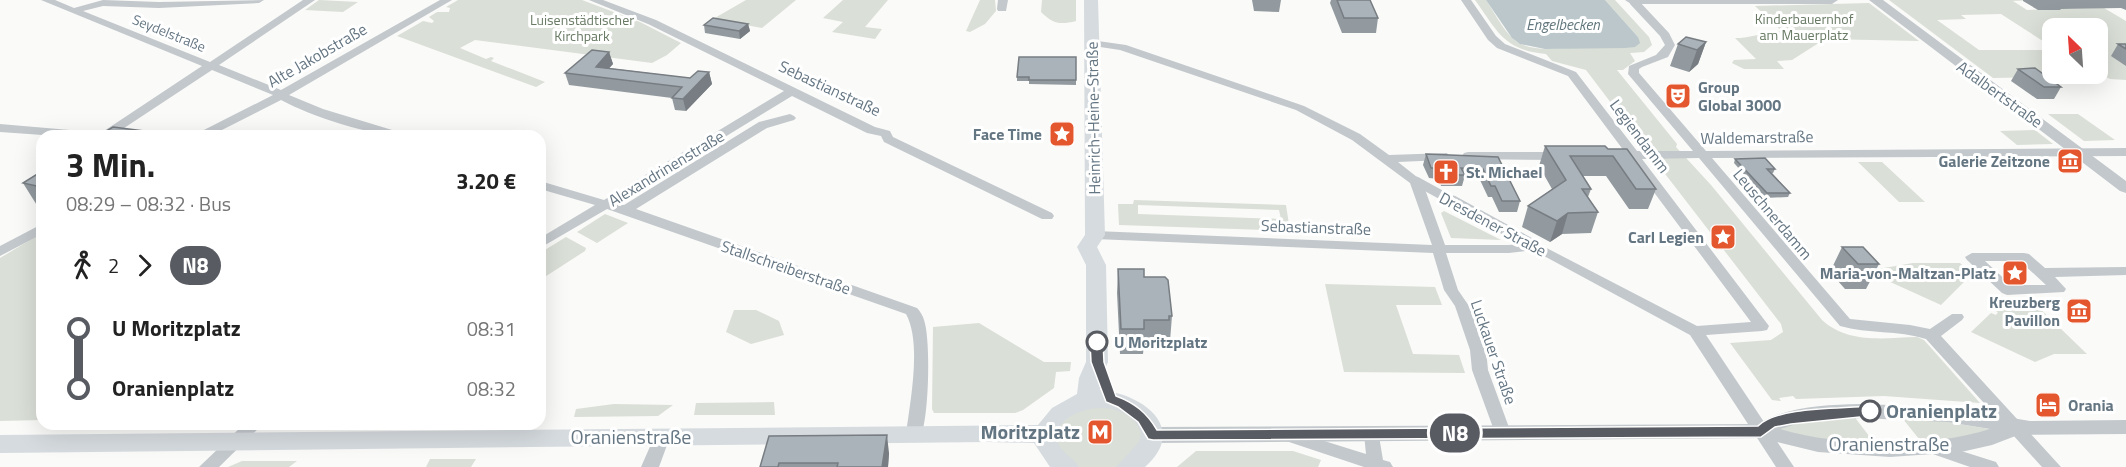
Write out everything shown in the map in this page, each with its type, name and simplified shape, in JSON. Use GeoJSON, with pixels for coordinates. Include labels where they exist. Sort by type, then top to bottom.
{"type":"FeatureCollection","features":[{"type":"Feature","properties":{"kind":"main road","name":"Heinrich-Heine-Straße"},"geometry":{"type":"LineString","coordinates":[[1091,0],[1095,235],[1087,247],[1096,266],[1099,399]]}},
{"type":"Feature","properties":{"kind":"main road"},"geometry":{"type":"LineString","coordinates":[[1067,467],[1055,458],[1048,445],[1046,435],[1051,423],[1060,415],[1099,399],[1123,404],[1143,418],[1153,435],[1148,448],[1128,467]]}},
{"type":"Feature","properties":{"kind":"main road","name":"Oranienstraße"},"geometry":{"type":"LineString","coordinates":[[0,444],[914,434],[1046,435]]}},
{"type":"Feature","properties":{"kind":"street","name":"Seydelstraße"},"geometry":{"type":"LineString","coordinates":[[46,0],[281,95]]}},
{"type":"Feature","properties":{"kind":"street"},"geometry":{"type":"LineString","coordinates":[[73,11],[103,3],[159,5],[259,0]]}},
{"type":"Feature","properties":{"kind":"street"},"geometry":{"type":"LineString","coordinates":[[114,130],[310,0]]}},
{"type":"Feature","properties":{"kind":"street","name":"Alte Jakobstraße"},"geometry":{"type":"LineString","coordinates":[[214,130],[281,95],[447,0]]}},
{"type":"Feature","properties":{"kind":"street","name":"Sebastianstraße"},"geometry":{"type":"LineString","coordinates":[[594,0],[652,22],[871,130],[886,134],[888,139],[1047,216]]}},
{"type":"Feature","properties":{"kind":"street","name":"Legiendamm"},"geometry":{"type":"LineString","coordinates":[[1466,0],[1501,46],[1572,74],[1762,327],[1695,331]]}},
{"type":"Feature","properties":{"kind":"street"},"geometry":{"type":"LineString","coordinates":[[1633,1],[1832,0]]}},
{"type":"Feature","properties":{"kind":"street","name":"Adalbertstraße"},"geometry":{"type":"LineString","coordinates":[[1875,0],[2126,188]]}},
{"type":"Feature","properties":{"kind":"street","name":"Leuschnerdamm"},"geometry":{"type":"LineString","coordinates":[[1633,1],[1665,35],[1670,45],[1668,51],[1659,58],[1638,64],[1633,71],[1845,324],[1859,328],[1914,328],[1931,334]]}},
{"type":"Feature","properties":{"kind":"street","name":"Dresdener Straße"},"geometry":{"type":"LineString","coordinates":[[1091,43],[1122,47],[1288,103],[1356,137],[1429,191],[1695,331]]}},
{"type":"Feature","properties":{"kind":"street","name":"Alexandrinenstraße"},"geometry":{"type":"LineString","coordinates":[[546,240],[792,91]]}},
{"type":"Feature","properties":{"kind":"street"},"geometry":{"type":"LineString","coordinates":[[281,95],[344,121],[376,130]]}},
{"type":"Feature","properties":{"kind":"street","name":"Alexandrinenstraße"},"geometry":{"type":"LineString","coordinates":[[626,210],[763,125],[790,118]]}},
{"type":"Feature","properties":{"kind":"street"},"geometry":{"type":"LineString","coordinates":[[0,128],[36,131]]}},
{"type":"Feature","properties":{"kind":"street","name":"Waldemarstraße"},"geometry":{"type":"LineString","coordinates":[[1603,156],[2126,152]]}},
{"type":"Feature","properties":{"kind":"street"},"geometry":{"type":"LineString","coordinates":[[1388,159],[1574,156]]}},
{"type":"Feature","properties":{"kind":"street","name":"Luckauer Straße"},"geometry":{"type":"LineString","coordinates":[[1416,181],[1451,290],[1462,306],[1478,350],[1480,370],[1503,433]]}},
{"type":"Feature","properties":{"kind":"street","name":"Stallschreiberstraße"},"geometry":{"type":"LineString","coordinates":[[546,187],[626,210],[912,311],[920,324],[919,384],[914,434]]}},
{"type":"Feature","properties":{"kind":"street"},"geometry":{"type":"LineString","coordinates":[[0,252],[36,231]]}},
{"type":"Feature","properties":{"kind":"street","name":"Sebastianstraße"},"geometry":{"type":"LineString","coordinates":[[1095,235],[1439,248],[1509,249],[1535,246]]}},
{"type":"Feature","properties":{"kind":"street"},"geometry":{"type":"LineString","coordinates":[[2041,273],[2060,289],[2007,290],[1972,257],[2024,257],[2041,273],[2126,271]]}},
{"type":"Feature","properties":{"kind":"street"},"geometry":{"type":"LineString","coordinates":[[1957,316],[1946,327],[1931,334],[2052,467]]}},
{"type":"Feature","properties":{"kind":"street"},"geometry":{"type":"LineString","coordinates":[[1695,331],[1785,467]]}},
{"type":"Feature","properties":{"kind":"street","name":"Oranienstraße"},"geometry":{"type":"LineString","coordinates":[[1761,431],[1770,423],[1791,418],[1870,411],[1937,414],[2016,427],[2126,427]]}},
{"type":"Feature","properties":{"kind":"street","name":"Oranienstraße"},"geometry":{"type":"LineString","coordinates":[[1153,435],[1240,436],[1265,442],[1275,441],[1288,435],[1761,431],[1783,440],[1822,445],[1931,447],[1997,437],[2016,427]]}},
{"type":"Feature","properties":{"kind":"street"},"geometry":{"type":"LineString","coordinates":[[208,467],[248,430]]}},
{"type":"Feature","properties":{"kind":"street"},"geometry":{"type":"LineString","coordinates":[[1372,434],[1379,465]]}},
{"type":"Feature","properties":{"kind":"street"},"geometry":{"type":"LineString","coordinates":[[1288,435],[1379,465]]}},
{"type":"Feature","properties":{"kind":"street"},"geometry":{"type":"LineString","coordinates":[[650,467],[662,437]]}},
{"type":"Feature","properties":{"kind":"street"},"geometry":{"type":"LineString","coordinates":[[1931,447],[1990,467]]}},
{"type":"Feature","properties":{"kind":"green space"},"geometry":{"type":"Polygon","coordinates":[[[319,0],[358,2],[343,12],[305,10],[319,0]]]}},
{"type":"Feature","properties":{"kind":"green space","name":"Luisenstädtischer Kirchpark"},"geometry":{"type":"Polygon","coordinates":[[[458,0],[582,0],[640,22],[681,43],[667,55],[652,63],[475,40],[460,48],[486,59],[494,58],[491,61],[545,82],[536,87],[397,36],[423,21],[432,23],[434,21],[429,17],[437,12],[449,12],[450,8],[446,7],[458,0]]]}},
{"type":"Feature","properties":{"kind":"green space"},"geometry":{"type":"Polygon","coordinates":[[[746,0],[796,0],[762,28],[713,19],[746,0]]]}},
{"type":"Feature","properties":{"kind":"green space"},"geometry":{"type":"Polygon","coordinates":[[[843,0],[888,0],[865,27],[882,29],[875,39],[832,32],[843,22],[823,18],[843,0]]]}},
{"type":"Feature","properties":{"kind":"green space"},"geometry":{"type":"Polygon","coordinates":[[[980,0],[995,0],[996,11],[985,24],[970,32],[966,31],[980,0]]]}},
{"type":"Feature","properties":{"kind":"green space"},"geometry":{"type":"Polygon","coordinates":[[[1042,0],[1076,0],[1076,21],[1061,23],[1049,19],[1041,12],[1042,0]]]}},
{"type":"Feature","properties":{"kind":"green space","name":"Oranienplatz"},"geometry":{"type":"Polygon","coordinates":[[[1475,0],[1486,0],[1506,30],[1521,44],[1532,48],[1561,49],[1638,37],[1605,0],[1615,0],[1649,37],[1652,45],[1644,52],[1630,53],[1635,61],[1623,70],[1617,70],[1677,144],[1676,147],[1711,185],[1822,320],[1832,328],[1855,336],[1867,338],[1917,337],[1924,340],[1980,403],[1884,396],[1796,399],[1793,396],[1779,398],[1781,401],[1772,400],[1730,343],[1771,340],[1783,332],[1781,324],[1659,166],[1662,164],[1647,146],[1643,145],[1586,70],[1552,61],[1546,54],[1532,52],[1511,44],[1496,30],[1475,0]]]}},
{"type":"Feature","properties":{"kind":"green space"},"geometry":{"type":"Polygon","coordinates":[[[1889,0],[2035,0],[2013,1],[2027,10],[2104,8],[2126,21],[2126,80],[2108,78],[2108,18],[2042,18],[2042,41],[2001,14],[1961,15],[1966,19],[1937,20],[1979,50],[2042,50],[2042,77],[1993,78],[1889,0]]]}},
{"type":"Feature","properties":{"kind":"green space","name":"Kinderbauernhof am Mauerplatz"},"geometry":{"type":"Polygon","coordinates":[[[1869,3],[1919,41],[1825,39],[1792,60],[1777,61],[1784,69],[1744,69],[1732,63],[1734,60],[1756,59],[1735,38],[1782,31],[1755,6],[1869,3]]]}},
{"type":"Feature","properties":{"kind":"green space"},"geometry":{"type":"Polygon","coordinates":[[[2048,114],[2078,114],[2115,140],[2084,141],[2048,114]]]}},
{"type":"Feature","properties":{"kind":"green space"},"geometry":{"type":"Polygon","coordinates":[[[2035,130],[2053,144],[2017,145],[2000,131],[2035,130]]]}},
{"type":"Feature","properties":{"kind":"green space"},"geometry":{"type":"Polygon","coordinates":[[[1858,162],[1882,162],[1925,202],[1899,202],[1858,162]]]}},
{"type":"Feature","properties":{"kind":"green space"},"geometry":{"type":"Polygon","coordinates":[[[1134,200],[1286,205],[1290,231],[1119,225],[1118,204],[1133,204],[1134,200]],[[1138,205],[1138,214],[1281,219],[1279,210],[1138,205]]]}},
{"type":"Feature","properties":{"kind":"green space"},"geometry":{"type":"Polygon","coordinates":[[[1444,211],[1501,240],[1451,238],[1441,213],[1444,211]]]}},
{"type":"Feature","properties":{"kind":"green space"},"geometry":{"type":"Polygon","coordinates":[[[605,214],[628,223],[597,243],[577,232],[605,214]]]}},
{"type":"Feature","properties":{"kind":"green space"},"geometry":{"type":"Polygon","coordinates":[[[36,237],[36,420],[0,421],[0,258],[36,237]]]}},
{"type":"Feature","properties":{"kind":"green space"},"geometry":{"type":"Polygon","coordinates":[[[566,237],[586,248],[585,251],[546,276],[546,249],[566,237]]]}},
{"type":"Feature","properties":{"kind":"green space"},"geometry":{"type":"Polygon","coordinates":[[[1913,263],[1960,263],[1972,274],[1941,305],[1866,271],[1913,263]]]}},
{"type":"Feature","properties":{"kind":"green space"},"geometry":{"type":"Polygon","coordinates":[[[1325,284],[1435,287],[1442,305],[1396,305],[1413,354],[1459,355],[1465,373],[1344,372],[1325,284]]]}},
{"type":"Feature","properties":{"kind":"green space"},"geometry":{"type":"Polygon","coordinates":[[[2032,301],[2087,354],[2054,354],[2035,362],[1971,332],[1991,313],[1996,315],[1998,312],[1993,310],[2001,302],[2032,301]]]}},
{"type":"Feature","properties":{"kind":"green space"},"geometry":{"type":"Polygon","coordinates":[[[734,310],[756,310],[779,321],[784,335],[751,344],[726,332],[734,310]]]}},
{"type":"Feature","properties":{"kind":"green space"},"geometry":{"type":"Polygon","coordinates":[[[979,323],[1044,362],[1071,362],[1070,371],[1056,372],[1054,388],[1015,413],[934,413],[932,409],[933,327],[979,323]]]}},
{"type":"Feature","properties":{"kind":"green space"},"geometry":{"type":"Polygon","coordinates":[[[774,402],[775,415],[694,415],[696,403],[774,402]]]}},
{"type":"Feature","properties":{"kind":"green space"},"geometry":{"type":"Polygon","coordinates":[[[614,404],[673,405],[658,416],[574,417],[576,409],[614,404]]]}},
{"type":"Feature","properties":{"kind":"green space"},"geometry":{"type":"Polygon","coordinates":[[[1109,404],[1135,419],[1146,435],[1119,467],[1078,467],[1060,454],[1054,430],[1078,409],[1109,404]]]}},
{"type":"Feature","properties":{"kind":"green space"},"geometry":{"type":"Polygon","coordinates":[[[1899,414],[1995,430],[1923,444],[1899,414]]]}},
{"type":"Feature","properties":{"kind":"green space"},"geometry":{"type":"Polygon","coordinates":[[[1853,415],[1876,445],[1785,437],[1776,425],[1853,415]]]}},
{"type":"Feature","properties":{"kind":"green space"},"geometry":{"type":"Polygon","coordinates":[[[1196,451],[1293,451],[1321,460],[1318,467],[1177,467],[1196,451]]]}},
{"type":"Feature","properties":{"kind":"green space"},"geometry":{"type":"Polygon","coordinates":[[[430,459],[476,459],[471,467],[426,467],[430,459]]]}},
{"type":"Feature","properties":{"kind":"green space"},"geometry":{"type":"Polygon","coordinates":[[[242,461],[297,461],[289,467],[228,467],[242,461]]]}},
{"type":"Feature","properties":{"kind":"water","name":"Engelbecken"},"geometry":{"type":"Polygon","coordinates":[[[1486,0],[1605,0],[1638,37],[1640,43],[1635,47],[1625,48],[1545,49],[1520,44],[1512,38],[1486,0]]]}},
{"type":"Feature","properties":{"kind":"building"},"geometry":{"type":"Polygon","coordinates":[[[1337,0],[1370,0],[1378,18],[1344,18],[1337,0]]]}},
{"type":"Feature","properties":{"kind":"building"},"geometry":{"type":"Polygon","coordinates":[[[713,18],[748,24],[739,31],[704,25],[713,18]]]}},
{"type":"Feature","properties":{"kind":"building"},"geometry":{"type":"Polygon","coordinates":[[[1686,37],[1706,42],[1697,50],[1678,44],[1686,37]]]}},
{"type":"Feature","properties":{"kind":"building"},"geometry":{"type":"Polygon","coordinates":[[[592,50],[609,52],[596,67],[690,78],[698,71],[709,72],[683,99],[672,98],[682,87],[565,73],[592,50]]]}},
{"type":"Feature","properties":{"kind":"building"},"geometry":{"type":"Polygon","coordinates":[[[1019,57],[1076,57],[1076,80],[1029,80],[1029,77],[1017,77],[1019,57]]]}},
{"type":"Feature","properties":{"kind":"building"},"geometry":{"type":"Polygon","coordinates":[[[2035,68],[2042,73],[2042,84],[2057,84],[2061,87],[2044,87],[2018,69],[2035,68]]]}},
{"type":"Feature","properties":{"kind":"building"},"geometry":{"type":"Polygon","coordinates":[[[113,127],[136,130],[108,130],[113,127]]]}},
{"type":"Feature","properties":{"kind":"building"},"geometry":{"type":"Polygon","coordinates":[[[1545,146],[1605,146],[1608,149],[1627,149],[1656,189],[1636,189],[1613,156],[1570,156],[1591,189],[1582,189],[1598,212],[1568,213],[1557,221],[1528,206],[1566,180],[1545,146]]]}},
{"type":"Feature","properties":{"kind":"building"},"geometry":{"type":"Polygon","coordinates":[[[1426,154],[1498,157],[1520,201],[1502,201],[1495,186],[1491,186],[1483,169],[1461,168],[1465,175],[1444,175],[1441,168],[1431,168],[1426,154]]]}},
{"type":"Feature","properties":{"kind":"building"},"geometry":{"type":"Polygon","coordinates":[[[1765,158],[1775,169],[1767,169],[1790,193],[1767,193],[1735,159],[1765,158]]]}},
{"type":"Feature","properties":{"kind":"building"},"geometry":{"type":"Polygon","coordinates":[[[36,175],[36,186],[23,183],[36,175]]]}},
{"type":"Feature","properties":{"kind":"building"},"geometry":{"type":"Polygon","coordinates":[[[1842,247],[1863,247],[1879,264],[1858,264],[1842,247]]]}},
{"type":"Feature","properties":{"kind":"building"},"geometry":{"type":"Polygon","coordinates":[[[1118,269],[1144,269],[1144,277],[1165,277],[1168,280],[1172,316],[1169,316],[1169,320],[1144,320],[1144,329],[1121,329],[1118,269]]]}},
{"type":"Feature","properties":{"kind":"building"},"geometry":{"type":"Polygon","coordinates":[[[887,435],[882,467],[837,467],[838,463],[779,463],[778,467],[760,467],[769,436],[887,435]]]}},
{"type":"Feature","properties":{"kind":"bus line","name":"N8"},"geometry":{"type":"LineString","coordinates":[[1097,342],[1097,362],[1105,378],[1110,399],[1123,404],[1143,418],[1150,426],[1153,435],[1240,436],[1261,432],[1288,435],[1761,431],[1770,423],[1791,418],[1870,411]]}},
{"type":"Feature","properties":{"kind":"place","name":"Group Global 3000"},"geometry":{"type":"Point","coordinates":[1678,96]}},
{"type":"Feature","properties":{"kind":"place","name":"Face Time"},"geometry":{"type":"Point","coordinates":[1062,134]}},
{"type":"Feature","properties":{"kind":"place","name":"Galerie Zeitzone"},"geometry":{"type":"Point","coordinates":[2070,161]}},
{"type":"Feature","properties":{"kind":"place","name":"St. Michael"},"geometry":{"type":"Point","coordinates":[1446,172]}},
{"type":"Feature","properties":{"kind":"place","name":"Carl Legien"},"geometry":{"type":"Point","coordinates":[1723,237]}},
{"type":"Feature","properties":{"kind":"place","name":"Maria-von-Maltzan-Platz"},"geometry":{"type":"Point","coordinates":[2015,273]}},
{"type":"Feature","properties":{"kind":"place","name":"Kreuzberg Pavillon"},"geometry":{"type":"Point","coordinates":[2079,311]}},
{"type":"Feature","properties":{"kind":"place","name":"U Moritzplatz"},"geometry":{"type":"Point","coordinates":[1097,342]}},
{"type":"Feature","properties":{"kind":"place","name":"Orania"},"geometry":{"type":"Point","coordinates":[2048,405]}},
{"type":"Feature","properties":{"kind":"place","name":"Oranienplatz"},"geometry":{"type":"Point","coordinates":[1870,411]}},
{"type":"Feature","properties":{"kind":"place","name":"Moritzplatz"},"geometry":{"type":"Point","coordinates":[1100,432]}}]}
